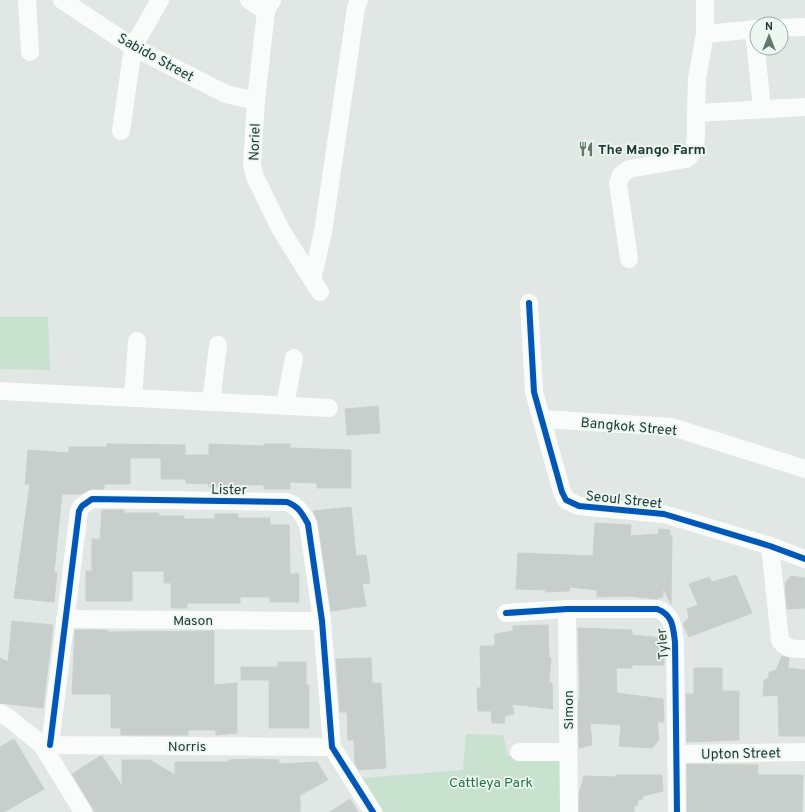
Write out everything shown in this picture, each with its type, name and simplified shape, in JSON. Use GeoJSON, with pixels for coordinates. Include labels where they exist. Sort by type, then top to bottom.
{"type":"FeatureCollection","features":[{"type":"Feature","properties":{"kind":"street"},"geometry":{"type":"LineString","coordinates":[[27,0],[30,52]]}},
{"type":"Feature","properties":{"kind":"street","name":"Sabido Street"},"geometry":{"type":"LineString","coordinates":[[62,0],[133,47],[226,94],[256,101]]}},
{"type":"Feature","properties":{"kind":"street"},"geometry":{"type":"LineString","coordinates":[[122,131],[133,47],[160,0]]}},
{"type":"Feature","properties":{"kind":"street"},"geometry":{"type":"LineString","coordinates":[[248,0],[269,6]]}},
{"type":"Feature","properties":{"kind":"street","name":"Noriel"},"geometry":{"type":"LineString","coordinates":[[269,6],[256,101],[252,164],[255,177],[281,230],[316,286],[356,8],[359,0]]}},
{"type":"Feature","properties":{"kind":"street"},"geometry":{"type":"LineString","coordinates":[[629,259],[618,183],[621,175],[629,169],[686,159],[695,149],[697,78],[705,34],[705,0]]}},
{"type":"Feature","properties":{"kind":"street"},"geometry":{"type":"LineString","coordinates":[[789,28],[805,27]]}},
{"type":"Feature","properties":{"kind":"street"},"geometry":{"type":"LineString","coordinates":[[705,34],[749,30]]}},
{"type":"Feature","properties":{"kind":"street"},"geometry":{"type":"LineString","coordinates":[[758,56],[762,110]]}},
{"type":"Feature","properties":{"kind":"street"},"geometry":{"type":"LineString","coordinates":[[696,113],[805,107]]}},
{"type":"Feature","properties":{"kind":"street","name":"Seoul Street"},"geometry":{"type":"LineString","coordinates":[[529,303],[534,392],[562,492],[566,500],[579,506],[664,514],[805,558]]}},
{"type":"Feature","properties":{"kind":"street"},"geometry":{"type":"LineString","coordinates":[[133,398],[137,341]]}},
{"type":"Feature","properties":{"kind":"street"},"geometry":{"type":"LineString","coordinates":[[211,402],[218,345]]}},
{"type":"Feature","properties":{"kind":"street"},"geometry":{"type":"LineString","coordinates":[[285,406],[294,358]]}},
{"type":"Feature","properties":{"kind":"street"},"geometry":{"type":"LineString","coordinates":[[0,391],[329,408]]}},
{"type":"Feature","properties":{"kind":"street","name":"Bangkok Street"},"geometry":{"type":"LineString","coordinates":[[542,419],[672,427],[805,469]]}},
{"type":"Feature","properties":{"kind":"street","name":"Lister"},"geometry":{"type":"LineString","coordinates":[[46,745],[65,619],[79,511],[82,506],[92,499],[286,502],[295,505],[301,511],[308,524],[322,620],[332,747],[373,812]]}},
{"type":"Feature","properties":{"kind":"street"},"geometry":{"type":"LineString","coordinates":[[770,546],[780,640],[786,647],[793,649],[805,648]]}},
{"type":"Feature","properties":{"kind":"street","name":"Tyler"},"geometry":{"type":"LineString","coordinates":[[506,613],[567,609],[657,610],[669,616],[676,642],[677,812]]}},
{"type":"Feature","properties":{"kind":"street","name":"Simon"},"geometry":{"type":"LineString","coordinates":[[567,609],[569,812]]}},
{"type":"Feature","properties":{"kind":"street","name":"Mason"},"geometry":{"type":"LineString","coordinates":[[65,619],[322,620]]}},
{"type":"Feature","properties":{"kind":"street"},"geometry":{"type":"LineString","coordinates":[[0,713],[46,745],[83,812]]}},
{"type":"Feature","properties":{"kind":"street","name":"Norris"},"geometry":{"type":"LineString","coordinates":[[46,745],[332,747]]}},
{"type":"Feature","properties":{"kind":"street"},"geometry":{"type":"LineString","coordinates":[[519,752],[568,752]]}},
{"type":"Feature","properties":{"kind":"street","name":"Upton Street"},"geometry":{"type":"LineString","coordinates":[[676,754],[805,752]]}},
{"type":"Feature","properties":{"kind":"green space"},"geometry":{"type":"Polygon","coordinates":[[[0,317],[48,317],[50,370],[0,369],[0,317]]]}},
{"type":"Feature","properties":{"kind":"green space","name":"Cattleya Park"},"geometry":{"type":"Polygon","coordinates":[[[466,734],[503,735],[508,756],[564,756],[565,812],[384,812],[362,778],[463,770],[466,734]]]}},
{"type":"Feature","properties":{"kind":"building"},"geometry":{"type":"Polygon","coordinates":[[[378,406],[380,433],[347,435],[345,409],[378,406]]]}},
{"type":"Feature","properties":{"kind":"building"},"geometry":{"type":"Polygon","coordinates":[[[107,444],[185,445],[185,455],[209,455],[209,444],[264,446],[264,444],[290,444],[290,448],[351,450],[351,488],[317,488],[317,483],[290,482],[290,489],[264,489],[264,485],[209,487],[209,484],[186,483],[186,479],[161,479],[161,458],[130,458],[130,484],[104,484],[104,489],[92,489],[81,494],[62,494],[54,572],[57,573],[54,602],[14,598],[30,484],[25,484],[28,450],[69,453],[69,447],[107,447],[107,444]]]}},
{"type":"Feature","properties":{"kind":"building"},"geometry":{"type":"Polygon","coordinates":[[[351,507],[356,556],[366,555],[370,583],[362,584],[366,606],[331,611],[318,522],[313,511],[351,507]]]}},
{"type":"Feature","properties":{"kind":"building"},"geometry":{"type":"Polygon","coordinates":[[[102,510],[124,510],[124,513],[159,513],[159,516],[184,516],[184,519],[215,519],[215,514],[238,514],[238,518],[270,518],[270,525],[289,525],[290,574],[299,574],[299,602],[270,602],[270,597],[240,597],[240,603],[187,603],[187,608],[171,608],[171,583],[164,583],[164,571],[132,571],[132,601],[86,601],[86,571],[92,571],[92,539],[100,539],[102,510]]]}},
{"type":"Feature","properties":{"kind":"building"},"geometry":{"type":"Polygon","coordinates":[[[595,523],[631,525],[630,536],[658,534],[659,529],[670,530],[670,536],[672,536],[671,604],[663,588],[663,597],[657,599],[629,596],[597,597],[597,590],[570,587],[569,591],[545,592],[546,590],[516,589],[518,553],[593,556],[595,523]]]}},
{"type":"Feature","properties":{"kind":"building"},"geometry":{"type":"Polygon","coordinates":[[[736,575],[752,613],[689,637],[683,624],[689,617],[687,609],[698,605],[689,584],[709,577],[712,582],[736,575]]]}},
{"type":"Feature","properties":{"kind":"building"},"geometry":{"type":"Polygon","coordinates":[[[791,576],[805,578],[805,608],[787,609],[785,583],[791,576]]]}},
{"type":"Feature","properties":{"kind":"building"},"geometry":{"type":"Polygon","coordinates":[[[12,621],[53,625],[43,708],[0,703],[0,658],[8,662],[12,621]]]}},
{"type":"Feature","properties":{"kind":"building"},"geometry":{"type":"Polygon","coordinates":[[[548,625],[549,657],[551,658],[549,683],[552,683],[553,709],[512,704],[514,714],[505,716],[504,723],[492,723],[491,711],[478,711],[477,688],[481,688],[480,646],[495,646],[495,634],[513,631],[513,626],[548,625]]]}},
{"type":"Feature","properties":{"kind":"building"},"geometry":{"type":"Polygon","coordinates":[[[578,628],[632,630],[632,635],[664,638],[664,665],[632,665],[632,668],[616,668],[617,693],[663,699],[664,722],[657,722],[659,740],[652,748],[619,746],[621,725],[590,723],[592,745],[579,748],[578,708],[580,693],[578,628]]]}},
{"type":"Feature","properties":{"kind":"building"},"geometry":{"type":"Polygon","coordinates":[[[75,630],[108,630],[108,632],[214,631],[214,685],[237,683],[237,733],[216,735],[216,730],[188,730],[188,735],[121,735],[121,728],[111,728],[111,694],[72,694],[75,630]]]}},
{"type":"Feature","properties":{"kind":"building"},"geometry":{"type":"Polygon","coordinates":[[[782,656],[789,658],[788,668],[805,670],[805,736],[779,736],[778,695],[763,696],[764,680],[769,678],[769,672],[776,670],[782,656]]]}},
{"type":"Feature","properties":{"kind":"building"},"geometry":{"type":"Polygon","coordinates":[[[371,658],[372,683],[381,683],[386,768],[359,770],[355,764],[354,740],[348,740],[347,712],[340,712],[336,659],[371,658]]]}},
{"type":"Feature","properties":{"kind":"building"},"geometry":{"type":"Polygon","coordinates":[[[278,662],[306,662],[306,685],[309,685],[309,728],[269,728],[269,680],[241,680],[241,667],[278,667],[278,662]]]}},
{"type":"Feature","properties":{"kind":"building"},"geometry":{"type":"Polygon","coordinates":[[[694,668],[722,668],[722,691],[739,691],[739,740],[687,742],[686,694],[694,694],[694,668]]]}},
{"type":"Feature","properties":{"kind":"building"},"geometry":{"type":"Polygon","coordinates":[[[14,739],[44,789],[4,812],[0,812],[0,747],[14,739]]]}},
{"type":"Feature","properties":{"kind":"building"},"geometry":{"type":"Polygon","coordinates":[[[102,756],[122,786],[122,760],[150,760],[175,775],[175,762],[229,762],[229,760],[254,759],[279,760],[279,764],[317,762],[328,780],[300,795],[300,812],[95,812],[72,774],[102,756]]]}},
{"type":"Feature","properties":{"kind":"building"},"geometry":{"type":"Polygon","coordinates":[[[687,764],[758,765],[758,775],[803,775],[802,812],[687,812],[687,764]]]}},
{"type":"Feature","properties":{"kind":"building"},"geometry":{"type":"Polygon","coordinates":[[[616,775],[662,775],[663,791],[643,796],[643,799],[638,800],[637,806],[634,805],[634,812],[579,812],[579,794],[584,776],[616,777],[616,775]]]}},
{"type":"Feature","properties":{"kind":"building"},"geometry":{"type":"Polygon","coordinates":[[[350,799],[358,812],[330,812],[350,799]]]}},
{"type":"Feature","properties":{"kind":"cycle path"},"geometry":{"type":"LineString","coordinates":[[529,303],[534,392],[562,492],[566,500],[579,506],[664,514],[770,546],[805,559]]}},
{"type":"Feature","properties":{"kind":"cycle path"},"geometry":{"type":"LineString","coordinates":[[50,745],[79,511],[82,506],[92,499],[287,502],[299,510],[308,524],[322,621],[332,747],[373,812]]}},
{"type":"Feature","properties":{"kind":"cycle path"},"geometry":{"type":"LineString","coordinates":[[506,613],[567,609],[657,609],[669,618],[674,631],[675,642],[677,812]]}},
{"type":"Feature","properties":{"kind":"place","name":"The Mango Farm"},"geometry":{"type":"Point","coordinates":[586,149]}}]}
